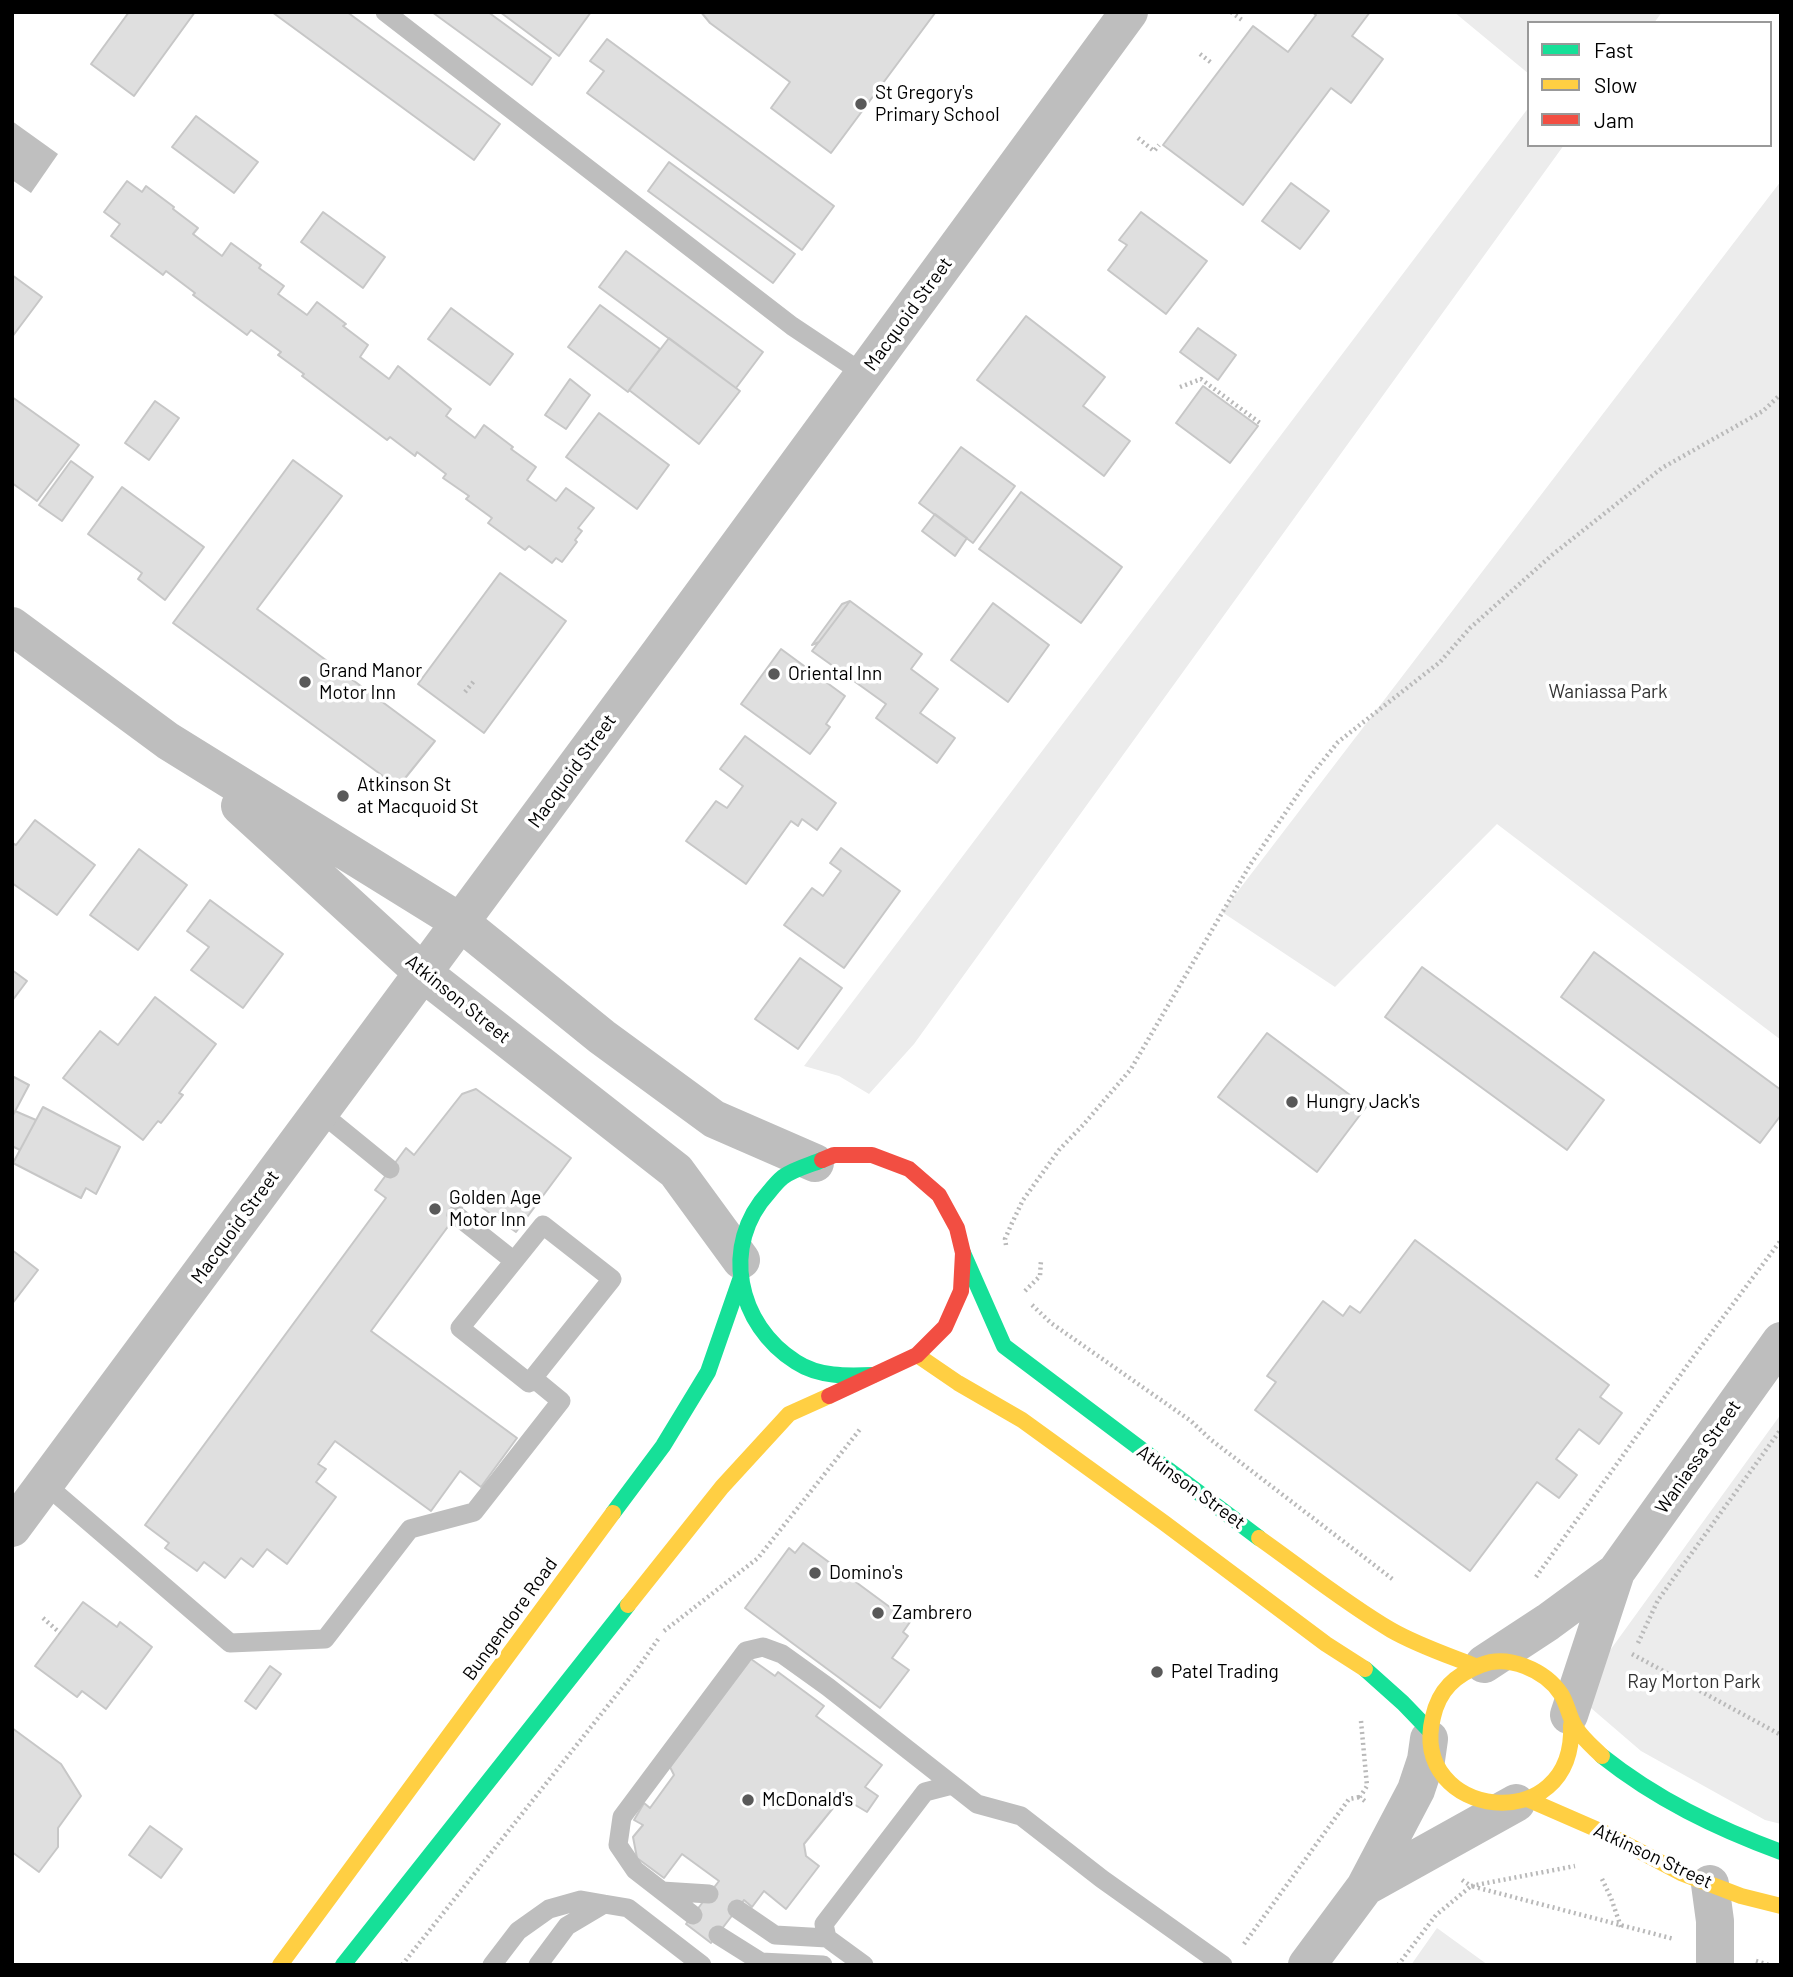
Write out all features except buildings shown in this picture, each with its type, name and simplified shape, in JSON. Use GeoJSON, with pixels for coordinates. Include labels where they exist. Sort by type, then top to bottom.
{"type":"FeatureCollection","features":[{"type":"Feature","properties":{"kind":"main road"},"geometry":{"type":"LineString","coordinates":[[343,1965],[722,1487],[789,1414],[918,1355],[945,1327],[961,1291],[963,1252],[957,1228],[939,1195],[909,1169],[872,1155],[834,1155],[784,1176],[757,1205],[742,1241],[741,1270],[747,1306],[766,1339],[797,1363],[834,1376],[873,1375]]}},
{"type":"Feature","properties":{"kind":"main road","name":"Atkinson Street"},"geometry":{"type":"LineString","coordinates":[[963,1252],[1004,1346],[1350,1604],[1419,1644],[1479,1665]]}},
{"type":"Feature","properties":{"kind":"main road","name":"Bungendore Road"},"geometry":{"type":"LineString","coordinates":[[280,1965],[663,1446],[708,1372],[741,1270]]}},
{"type":"Feature","properties":{"kind":"main road"},"geometry":{"type":"LineString","coordinates":[[918,1355],[958,1383],[1023,1420],[1326,1644],[1370,1672],[1403,1703],[1429,1735]]}},
{"type":"Feature","properties":{"kind":"main road"},"geometry":{"type":"LineString","coordinates":[[1570,1720],[1571,1745],[1559,1774],[1545,1789],[1522,1801],[1492,1804],[1479,1801],[1458,1790],[1449,1783],[1436,1763],[1429,1735],[1430,1718],[1439,1697],[1455,1679],[1479,1665],[1508,1662],[1532,1669],[1551,1683],[1559,1693],[1570,1720],[1603,1757],[1647,1789],[1706,1821],[1778,1852]]}},
{"type":"Feature","properties":{"kind":"main road","name":"Atkinson Street"},"geometry":{"type":"LineString","coordinates":[[1522,1801],[1605,1833],[1681,1873],[1741,1896],[1781,1906]]}},
{"type":"Feature","properties":{"kind":"street","name":"Macquoid Street"},"geometry":{"type":"LineString","coordinates":[[12,1528],[1129,12]]}},
{"type":"Feature","properties":{"kind":"street","name":"Atkinson Street"},"geometry":{"type":"LineString","coordinates":[[12,626],[168,741],[460,922],[602,1037],[713,1119],[815,1163]]}},
{"type":"Feature","properties":{"kind":"street","name":"Atkinson Street"},"geometry":{"type":"LineString","coordinates":[[168,741],[423,972],[676,1171],[741,1270]]}},
{"type":"Feature","properties":{"kind":"street","name":"Waniassa Street"},"geometry":{"type":"LineString","coordinates":[[1479,1665],[1548,1622],[1616,1572],[1781,1341]]}},
{"type":"Feature","properties":{"kind":"street","name":"Waniassa Street"},"geometry":{"type":"LineString","coordinates":[[1570,1720],[1616,1572]]}},
{"type":"Feature","properties":{"kind":"street"},"geometry":{"type":"LineString","coordinates":[[1307,1965],[1365,1887],[1416,1790],[1426,1760],[1429,1735]]}},
{"type":"Feature","properties":{"kind":"street"},"geometry":{"type":"LineString","coordinates":[[1365,1887],[1522,1801]]}},
{"type":"Feature","properties":{"kind":"street"},"geometry":{"type":"LineString","coordinates":[[1710,1884],[1715,1921],[1715,1957]]}},
{"type":"Feature","properties":{"kind":"lane"},"geometry":{"type":"LineString","coordinates":[[385,12],[792,326],[864,374]]}},
{"type":"Feature","properties":{"kind":"lane"},"geometry":{"type":"LineString","coordinates":[[320,1112],[390,1169]]}},
{"type":"Feature","properties":{"kind":"lane"},"geometry":{"type":"LineString","coordinates":[[456,1215],[514,1261]]}},
{"type":"Feature","properties":{"kind":"lane"},"geometry":{"type":"LineString","coordinates":[[543,1225],[612,1279],[529,1383],[460,1328],[514,1261],[543,1225]]}},
{"type":"Feature","properties":{"kind":"lane"},"geometry":{"type":"LineString","coordinates":[[45,1484],[230,1643],[325,1639],[410,1529],[474,1512],[561,1401],[533,1378]]}},
{"type":"Feature","properties":{"kind":"lane"},"geometry":{"type":"LineString","coordinates":[[693,1915],[635,1870],[618,1845],[622,1817],[746,1651],[763,1647],[782,1654],[828,1687],[977,1804],[1021,1816],[1102,1879],[1230,1959]]}},
{"type":"Feature","properties":{"kind":"lane"},"geometry":{"type":"LineString","coordinates":[[827,1938],[824,1924],[925,1792],[952,1785]]}},
{"type":"Feature","properties":{"kind":"lane"},"geometry":{"type":"LineString","coordinates":[[662,1891],[709,1894]]}},
{"type":"Feature","properties":{"kind":"lane"},"geometry":{"type":"LineString","coordinates":[[492,1965],[518,1931],[549,1909],[582,1900],[628,1908],[702,1965]]}},
{"type":"Feature","properties":{"kind":"lane"},"geometry":{"type":"LineString","coordinates":[[538,1965],[567,1926],[604,1904]]}},
{"type":"Feature","properties":{"kind":"lane"},"geometry":{"type":"LineString","coordinates":[[737,1909],[775,1935],[827,1938],[864,1965]]}},
{"type":"Feature","properties":{"kind":"lane"},"geometry":{"type":"LineString","coordinates":[[718,1935],[761,1962],[822,1965]]}},
{"type":"Feature","properties":{"kind":"path"},"geometry":{"type":"LineString","coordinates":[[1231,12],[1242,20]]}},
{"type":"Feature","properties":{"kind":"path"},"geometry":{"type":"LineString","coordinates":[[1199,54],[1213,64]]}},
{"type":"Feature","properties":{"kind":"path"},"geometry":{"type":"LineString","coordinates":[[1139,138],[1154,151],[1159,145]]}},
{"type":"Feature","properties":{"kind":"path"},"geometry":{"type":"LineString","coordinates":[[1180,387],[1201,379],[1260,423]]}},
{"type":"Feature","properties":{"kind":"path"},"geometry":{"type":"LineString","coordinates":[[1006,1251],[1005,1239],[1023,1200],[1059,1150],[1131,1069],[1250,865],[1309,778],[1338,742],[1440,662],[1470,628],[1552,555],[1662,468],[1763,411],[1781,394]]}},
{"type":"Feature","properties":{"kind":"path"},"geometry":{"type":"LineString","coordinates":[[466,692],[474,681]]}},
{"type":"Feature","properties":{"kind":"path"},"geometry":{"type":"LineString","coordinates":[[1529,1587],[1686,1367],[1781,1240]]}},
{"type":"Feature","properties":{"kind":"path"},"geometry":{"type":"LineString","coordinates":[[1017,1285],[1021,1294]]}},
{"type":"Feature","properties":{"kind":"path"},"geometry":{"type":"LineString","coordinates":[[1031,1304],[1051,1323],[1191,1421],[1210,1439],[1402,1587]]}},
{"type":"Feature","properties":{"kind":"path"},"geometry":{"type":"LineString","coordinates":[[402,1965],[637,1669],[665,1629],[758,1558],[868,1420]]}},
{"type":"Feature","properties":{"kind":"path"},"geometry":{"type":"LineString","coordinates":[[1626,1664],[1643,1636],[1658,1600],[1781,1429]]}},
{"type":"Feature","properties":{"kind":"path"},"geometry":{"type":"LineString","coordinates":[[43,1618],[60,1633]]}},
{"type":"Feature","properties":{"kind":"path"},"geometry":{"type":"LineString","coordinates":[[1631,1654],[1781,1735]]}},
{"type":"Feature","properties":{"kind":"path"},"geometry":{"type":"LineString","coordinates":[[1230,1959],[1349,1799],[1360,1797]]}},
{"type":"Feature","properties":{"kind":"path"},"geometry":{"type":"LineString","coordinates":[[1398,1965],[1436,1915],[1471,1886],[1621,1927],[1715,1957],[1769,1965]]}},
{"type":"Feature","properties":{"kind":"green space"},"geometry":{"type":"Polygon","coordinates":[[[1454,12],[1662,12],[1655,21],[1527,21],[1527,72],[1454,12]]]}},
{"type":"Feature","properties":{"kind":"green space"},"geometry":{"type":"Polygon","coordinates":[[[1527,110],[1527,147],[1563,147],[914,1044],[869,1094],[839,1076],[804,1066],[1527,110]]]}},
{"type":"Feature","properties":{"kind":"green space","name":"Waniassa Park"},"geometry":{"type":"Polygon","coordinates":[[[1781,181],[1781,1040],[1497,824],[1335,987],[1222,912],[1781,181]]]}},
{"type":"Feature","properties":{"kind":"green space","name":"Ray Morton Park"},"geometry":{"type":"Polygon","coordinates":[[[1781,1414],[1781,1824],[1765,1820],[1641,1751],[1577,1696],[1781,1414]]]}},
{"type":"Feature","properties":{"kind":"green space"},"geometry":{"type":"Polygon","coordinates":[[[1437,1928],[1488,1965],[1411,1965],[1437,1928]]]}},
{"type":"Feature","properties":{"kind":"shaded area"},"geometry":{"type":"Polygon","coordinates":[[[12,121],[58,154],[31,193],[12,180],[12,121]]]}},
{"type":"Feature","properties":{"kind":"traffic: fast"},"geometry":{"type":"LineString","coordinates":[[822,1160],[783,1177],[754,1213],[744,1236],[740,1259],[742,1283],[749,1306],[760,1327],[776,1346],[796,1362],[823,1373],[873,1375]]}},
{"type":"Feature","properties":{"kind":"traffic: fast"},"geometry":{"type":"LineString","coordinates":[[963,1253],[1004,1346],[1259,1538]]}},
{"type":"Feature","properties":{"kind":"traffic: fast"},"geometry":{"type":"LineString","coordinates":[[613,1513],[663,1446],[708,1372],[740,1280]]}},
{"type":"Feature","properties":{"kind":"traffic: fast"},"geometry":{"type":"LineString","coordinates":[[343,1965],[628,1605]]}},
{"type":"Feature","properties":{"kind":"traffic: fast"},"geometry":{"type":"LineString","coordinates":[[1365,1669],[1429,1730]]}},
{"type":"Feature","properties":{"kind":"traffic: fast"},"geometry":{"type":"LineString","coordinates":[[1602,1756],[1644,1786],[1687,1811],[1781,1852]]}},
{"type":"Feature","properties":{"kind":"traffic: slow"},"geometry":{"type":"LineString","coordinates":[[917,1355],[958,1383],[1022,1420],[1326,1644],[1365,1669]]}},
{"type":"Feature","properties":{"kind":"traffic: slow"},"geometry":{"type":"LineString","coordinates":[[628,1605],[722,1487],[789,1414],[829,1396]]}},
{"type":"Feature","properties":{"kind":"traffic: slow"},"geometry":{"type":"LineString","coordinates":[[280,1965],[613,1513]]}},
{"type":"Feature","properties":{"kind":"traffic: slow"},"geometry":{"type":"LineString","coordinates":[[1259,1538],[1374,1620],[1422,1645],[1475,1666]]}},
{"type":"Feature","properties":{"kind":"traffic: slow"},"geometry":{"type":"LineString","coordinates":[[1571,1725],[1565,1762],[1548,1787],[1523,1800],[1494,1802],[1467,1795],[1445,1777],[1432,1751],[1433,1717],[1444,1691],[1472,1669],[1492,1662],[1503,1662],[1525,1666],[1554,1685],[1561,1694],[1576,1728],[1602,1756]]}},
{"type":"Feature","properties":{"kind":"traffic: slow"},"geometry":{"type":"LineString","coordinates":[[1527,1799],[1605,1833],[1681,1873],[1741,1896],[1781,1906]]}},
{"type":"Feature","properties":{"kind":"traffic: jam"},"geometry":{"type":"LineString","coordinates":[[822,1160],[834,1155],[872,1155],[909,1169],[939,1195],[957,1228],[963,1253],[961,1291],[945,1327],[917,1355],[829,1396]]}},
{"type":"Feature","properties":{"kind":"place","name":"St Gregory's Primary School"},"geometry":{"type":"Point","coordinates":[861,104]}},
{"type":"Feature","properties":{"kind":"place","name":"Oriental Inn"},"geometry":{"type":"Point","coordinates":[774,674]}},
{"type":"Feature","properties":{"kind":"place","name":"Grand Manor Motor Inn"},"geometry":{"type":"Point","coordinates":[305,682]}},
{"type":"Feature","properties":{"kind":"place","name":"Atkinson St at Macquoid St"},"geometry":{"type":"Point","coordinates":[343,796]}},
{"type":"Feature","properties":{"kind":"place","name":"Hungry Jack's"},"geometry":{"type":"Point","coordinates":[1292,1102]}},
{"type":"Feature","properties":{"kind":"place","name":"Golden Age Motor Inn"},"geometry":{"type":"Point","coordinates":[435,1209]}},
{"type":"Feature","properties":{"kind":"place","name":"Domino's"},"geometry":{"type":"Point","coordinates":[815,1573]}},
{"type":"Feature","properties":{"kind":"place","name":"Zambrero"},"geometry":{"type":"Point","coordinates":[878,1613]}},
{"type":"Feature","properties":{"kind":"place","name":"Patel Trading"},"geometry":{"type":"Point","coordinates":[1157,1672]}},
{"type":"Feature","properties":{"kind":"place","name":"McDonald's"},"geometry":{"type":"Point","coordinates":[748,1800]}}]}
